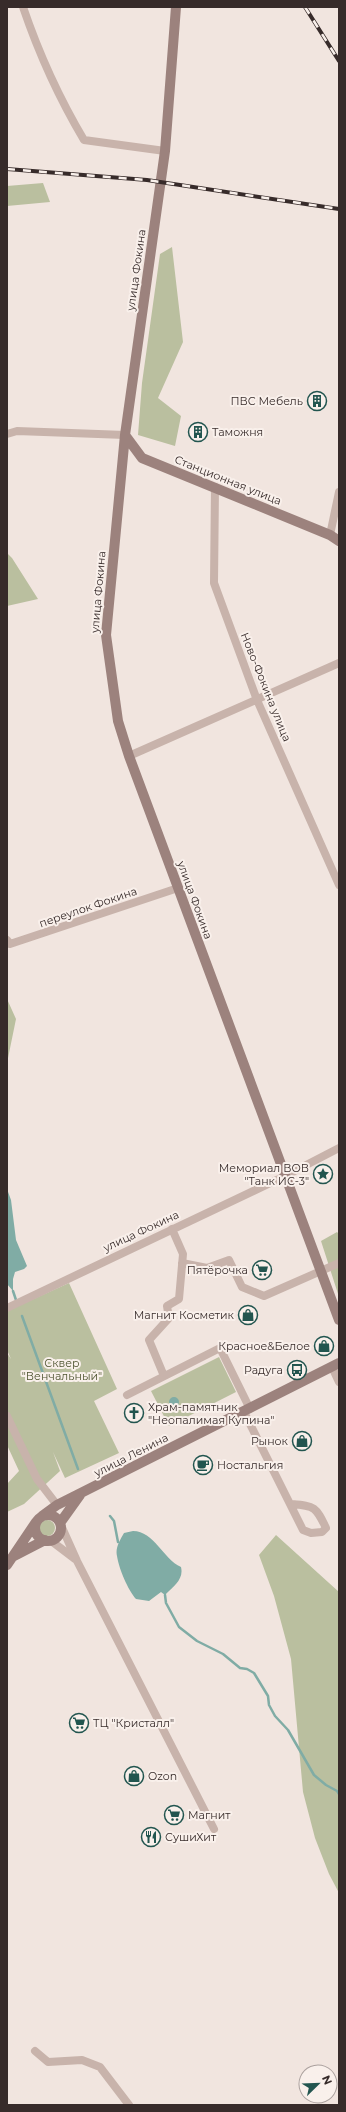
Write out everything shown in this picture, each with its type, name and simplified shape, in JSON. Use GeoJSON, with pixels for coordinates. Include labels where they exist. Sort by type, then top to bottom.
{"type":"FeatureCollection","features":[{"type":"Feature","properties":{"kind":"main road","name":"улица Фокина"},"geometry":{"type":"LineString","coordinates":[[176,7],[166,151],[125,435],[106,636],[118,722],[128,756],[339,1320]]}},
{"type":"Feature","properties":{"kind":"main road","name":"Станционная улица"},"geometry":{"type":"LineString","coordinates":[[125,435],[142,458],[330,535],[339,541]]}},
{"type":"Feature","properties":{"kind":"main road","name":"улица Ленина"},"geometry":{"type":"LineString","coordinates":[[8,1562],[39,1519],[57,1505],[247,1411],[335,1365]]}},
{"type":"Feature","properties":{"kind":"main road"},"geometry":{"type":"LineString","coordinates":[[8,1562],[24,1549],[59,1534],[60,1523],[81,1494]]}},
{"type":"Feature","properties":{"kind":"main road"},"geometry":{"type":"LineString","coordinates":[[47,1540],[36,1533],[39,1519],[50,1515],[60,1523]]}},
{"type":"Feature","properties":{"kind":"street"},"geometry":{"type":"LineString","coordinates":[[23,7],[66,109],[84,140],[166,151]]}},
{"type":"Feature","properties":{"kind":"street"},"geometry":{"type":"LineString","coordinates":[[7,434],[17,431],[125,435]]}},
{"type":"Feature","properties":{"kind":"street","name":"Ново-Фокина улица"},"geometry":{"type":"LineString","coordinates":[[215,487],[214,583],[257,700],[339,885]]}},
{"type":"Feature","properties":{"kind":"street"},"geometry":{"type":"LineString","coordinates":[[330,535],[339,492]]}},
{"type":"Feature","properties":{"kind":"street"},"geometry":{"type":"LineString","coordinates":[[128,756],[339,663]]}},
{"type":"Feature","properties":{"kind":"street","name":"переулок Фокина"},"geometry":{"type":"LineString","coordinates":[[7,940],[10,944],[178,888]]}},
{"type":"Feature","properties":{"kind":"street"},"geometry":{"type":"LineString","coordinates":[[285,1176],[339,1148]]}},
{"type":"Feature","properties":{"kind":"street","name":"улица Фокина"},"geometry":{"type":"LineString","coordinates":[[7,1308],[285,1176]]}},
{"type":"Feature","properties":{"kind":"street"},"geometry":{"type":"LineString","coordinates":[[164,1376],[149,1340],[169,1318],[166,1306],[178,1299],[183,1254],[172,1229]]}},
{"type":"Feature","properties":{"kind":"street"},"geometry":{"type":"LineString","coordinates":[[182,1263],[207,1268],[229,1260],[242,1287],[264,1296],[339,1263]]}},
{"type":"Feature","properties":{"kind":"street"},"geometry":{"type":"LineString","coordinates":[[127,1395],[220,1348],[274,1474],[292,1504]]}},
{"type":"Feature","properties":{"kind":"street"},"geometry":{"type":"LineString","coordinates":[[335,1365],[339,1382]]}},
{"type":"Feature","properties":{"kind":"street"},"geometry":{"type":"LineString","coordinates":[[7,1416],[37,1478],[57,1505]]}},
{"type":"Feature","properties":{"kind":"street"},"geometry":{"type":"LineString","coordinates":[[60,1523],[77,1561],[214,1829]]}},
{"type":"Feature","properties":{"kind":"street"},"geometry":{"type":"LineString","coordinates":[[47,1540],[60,1546],[77,1561]]}},
{"type":"Feature","properties":{"kind":"street"},"geometry":{"type":"LineString","coordinates":[[35,2052],[48,2062],[82,2060],[100,2067],[129,2105]]}},
{"type":"Feature","properties":{"kind":"green space"},"geometry":{"type":"Polygon","coordinates":[[[43,183],[50,202],[7,206],[7,186],[43,183]]]}},
{"type":"Feature","properties":{"kind":"green space"},"geometry":{"type":"Polygon","coordinates":[[[172,247],[183,342],[158,398],[181,416],[175,446],[138,435],[142,383],[160,254],[172,247]]]}},
{"type":"Feature","properties":{"kind":"green space"},"geometry":{"type":"Polygon","coordinates":[[[7,553],[12,558],[38,599],[7,606],[7,553]]]}},
{"type":"Feature","properties":{"kind":"green space"},"geometry":{"type":"Polygon","coordinates":[[[7,999],[16,1019],[7,1063],[7,999]]]}},
{"type":"Feature","properties":{"kind":"green space"},"geometry":{"type":"Polygon","coordinates":[[[337,1232],[339,1234],[339,1297],[321,1241],[337,1232]]]}},
{"type":"Feature","properties":{"kind":"green space","name":"Сквер \"Венчальный\""},"geometry":{"type":"Polygon","coordinates":[[[69,1283],[117,1389],[94,1401],[119,1453],[65,1478],[53,1452],[60,1471],[24,1504],[7,1512],[7,1484],[19,1471],[7,1445],[7,1353],[11,1359],[7,1350],[7,1311],[69,1283]]]}},
{"type":"Feature","properties":{"kind":"green space"},"geometry":{"type":"Polygon","coordinates":[[[219,1357],[236,1392],[169,1426],[151,1391],[219,1357]]]}},
{"type":"Feature","properties":{"kind":"green space"},"geometry":{"type":"Polygon","coordinates":[[[47,1520],[54,1525],[55,1528],[50,1535],[47,1536],[40,1531],[39,1528],[44,1521],[47,1520]]]}},
{"type":"Feature","properties":{"kind":"green space"},"geometry":{"type":"Polygon","coordinates":[[[276,1535],[339,1592],[339,1893],[329,1874],[315,1838],[303,1792],[291,1659],[274,1596],[259,1555],[276,1535]]]}},
{"type":"Feature","properties":{"kind":"water"},"geometry":{"type":"Polygon","coordinates":[[[7,1189],[11,1200],[16,1240],[27,1266],[24,1269],[15,1272],[13,1279],[13,1291],[7,1284],[7,1189]]]}},
{"type":"Feature","properties":{"kind":"water"},"geometry":{"type":"Polygon","coordinates":[[[174,1397],[179,1402],[174,1407],[169,1402],[174,1397]]]}},
{"type":"Feature","properties":{"kind":"water"},"geometry":{"type":"Polygon","coordinates":[[[133,1531],[140,1532],[153,1540],[169,1558],[181,1567],[182,1571],[180,1579],[165,1595],[161,1592],[149,1601],[136,1599],[124,1579],[118,1561],[117,1547],[124,1533],[133,1531]]]}},
{"type":"Feature","properties":{"kind":"waterway"},"geometry":{"type":"LineString","coordinates":[[13,1291],[16,1300]]}},
{"type":"Feature","properties":{"kind":"waterway"},"geometry":{"type":"LineString","coordinates":[[22,1316],[78,1469]]}},
{"type":"Feature","properties":{"kind":"waterway"},"geometry":{"type":"LineString","coordinates":[[110,1516],[114,1521],[118,1542]]}},
{"type":"Feature","properties":{"kind":"waterway"},"geometry":{"type":"LineString","coordinates":[[165,1595],[166,1603],[179,1627],[197,1641],[223,1654],[240,1668],[247,1669],[254,1673],[268,1696],[269,1705],[275,1716],[288,1730],[314,1775],[339,1794]]}},
{"type":"Feature","properties":{"kind":"railway"},"geometry":{"type":"LineString","coordinates":[[305,7],[339,61]]}},
{"type":"Feature","properties":{"kind":"railway"},"geometry":{"type":"LineString","coordinates":[[7,169],[147,180],[339,209]]}},
{"type":"Feature","properties":{"kind":"place","name":"ПВС Мебель"},"geometry":{"type":"Point","coordinates":[317,401]}},
{"type":"Feature","properties":{"kind":"place","name":"Таможня"},"geometry":{"type":"Point","coordinates":[198,432]}},
{"type":"Feature","properties":{"kind":"place","name":"Мемориал ВОВ \"Танк ИС-3\""},"geometry":{"type":"Point","coordinates":[323,1174]}},
{"type":"Feature","properties":{"kind":"place","name":"Пятёрочка"},"geometry":{"type":"Point","coordinates":[262,1270]}},
{"type":"Feature","properties":{"kind":"place","name":"Магнит Косметик"},"geometry":{"type":"Point","coordinates":[248,1315]}},
{"type":"Feature","properties":{"kind":"place","name":"Красное&Белое"},"geometry":{"type":"Point","coordinates":[324,1346]}},
{"type":"Feature","properties":{"kind":"place","name":"Радуга"},"geometry":{"type":"Point","coordinates":[297,1370]}},
{"type":"Feature","properties":{"kind":"place","name":"Храм-памятник \"Неопалимая Купина\""},"geometry":{"type":"Point","coordinates":[134,1413]}},
{"type":"Feature","properties":{"kind":"place","name":"Рынок"},"geometry":{"type":"Point","coordinates":[302,1441]}},
{"type":"Feature","properties":{"kind":"place","name":"Ностальгия"},"geometry":{"type":"Point","coordinates":[203,1465]}},
{"type":"Feature","properties":{"kind":"place","name":"ТЦ \"Кристалл\""},"geometry":{"type":"Point","coordinates":[79,1723]}},
{"type":"Feature","properties":{"kind":"place","name":"Ozon"},"geometry":{"type":"Point","coordinates":[134,1776]}},
{"type":"Feature","properties":{"kind":"place","name":"Магнит"},"geometry":{"type":"Point","coordinates":[174,1815]}},
{"type":"Feature","properties":{"kind":"place","name":"СушиХит"},"geometry":{"type":"Point","coordinates":[151,1837]}}]}
